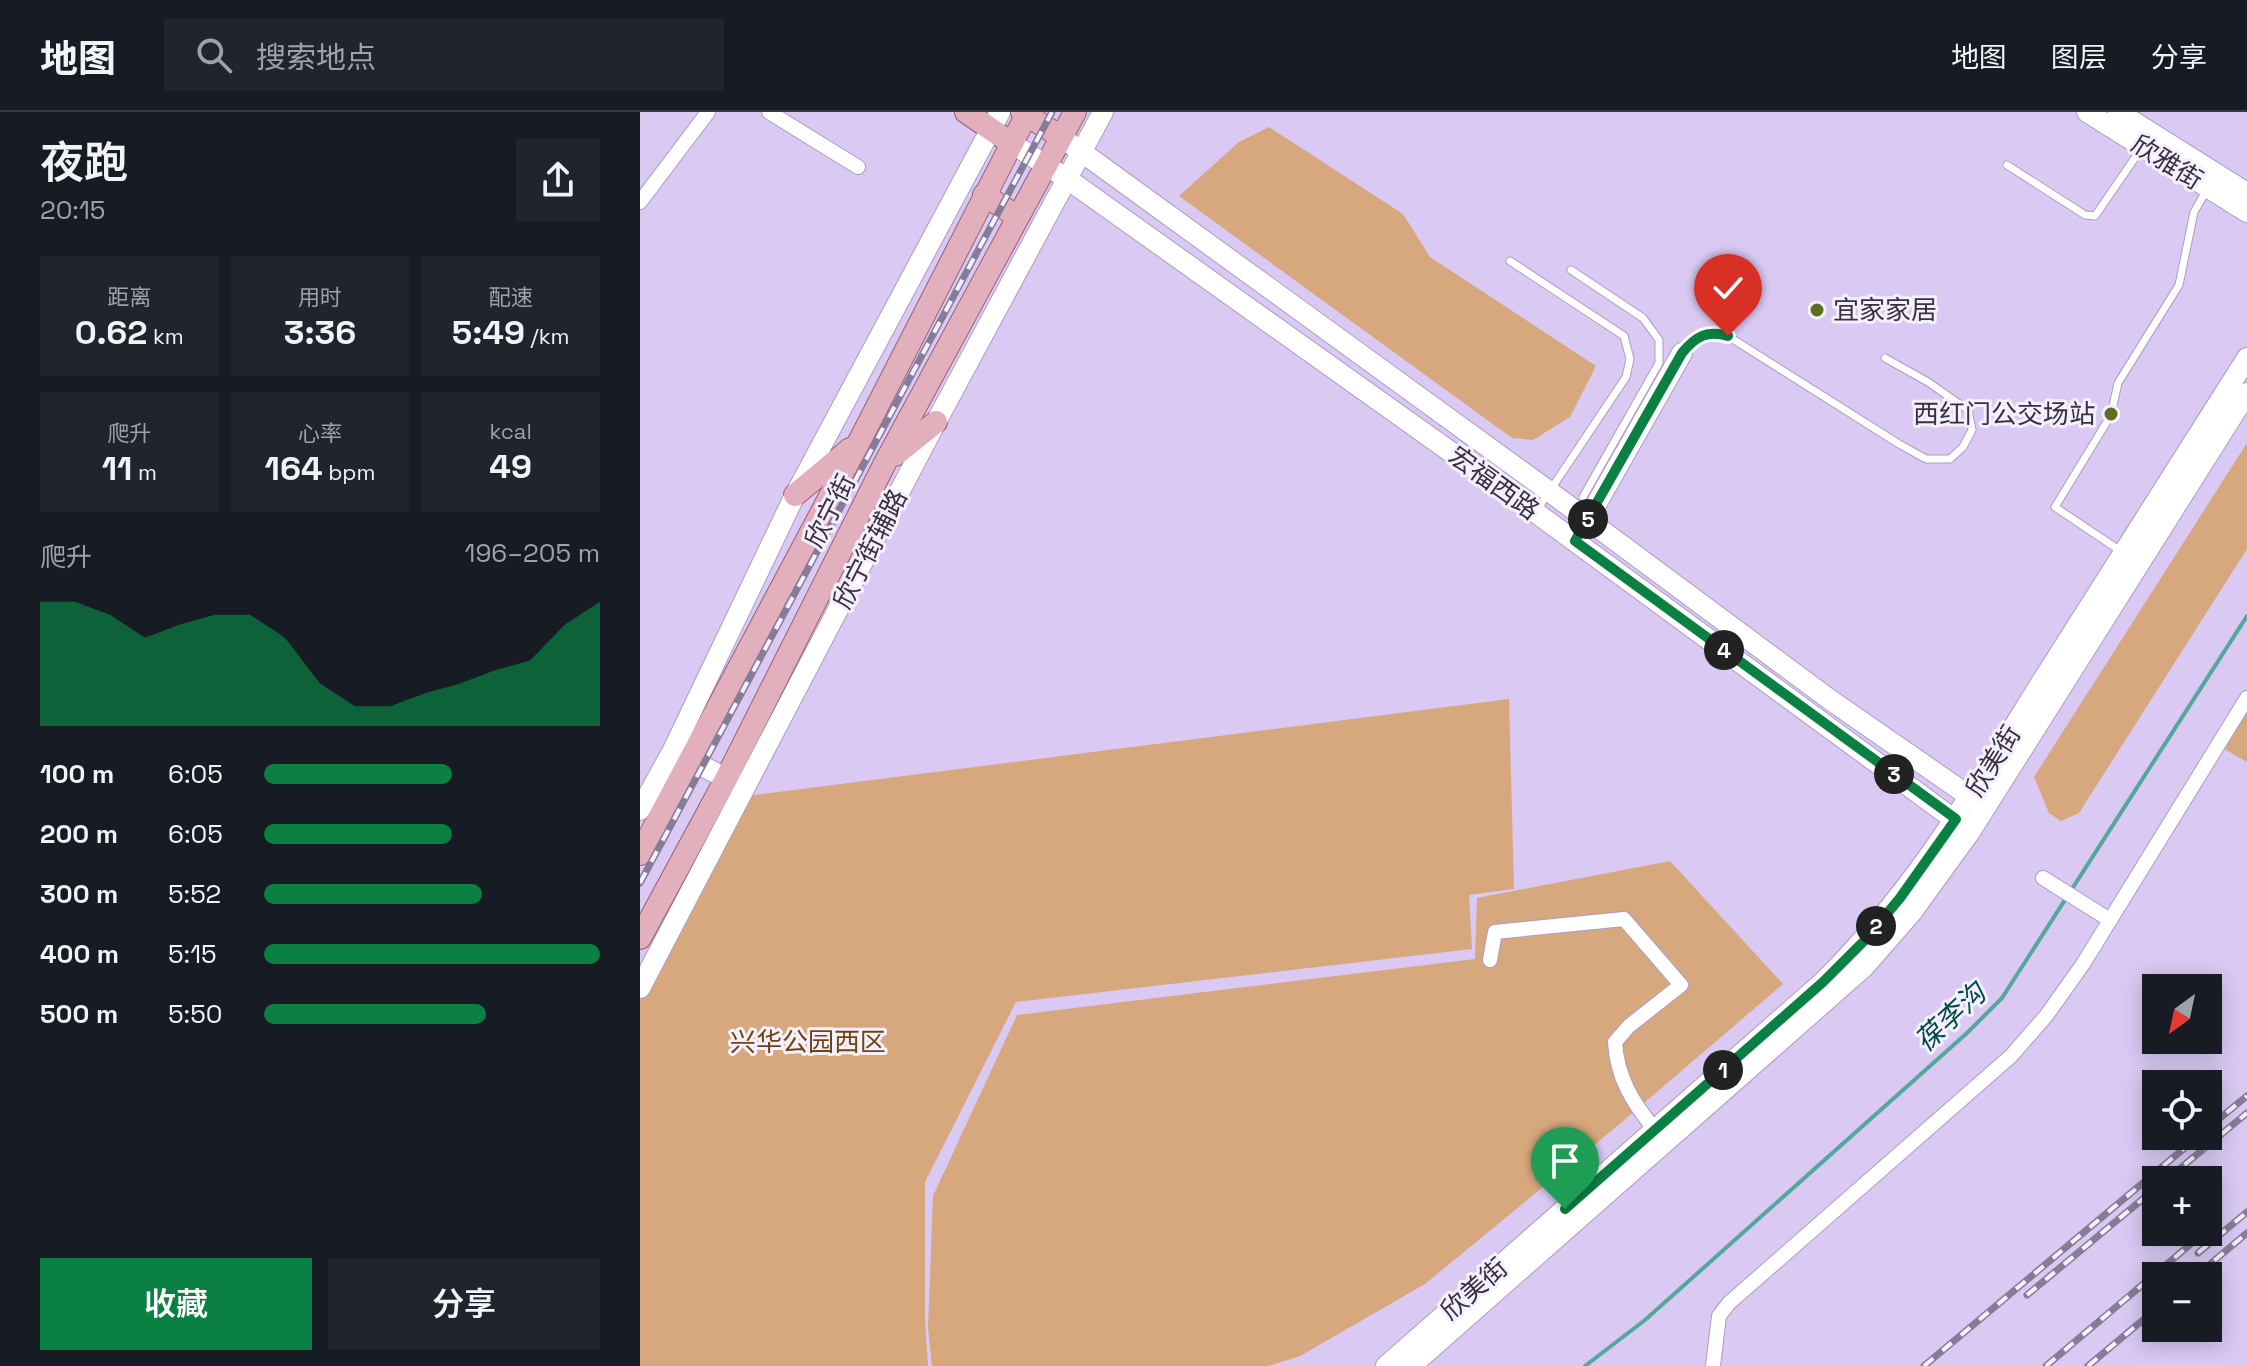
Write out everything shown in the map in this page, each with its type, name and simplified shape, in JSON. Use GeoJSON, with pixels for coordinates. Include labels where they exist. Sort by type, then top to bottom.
{"type":"FeatureCollection","features":[{"type":"Feature","properties":{"kind":"main road"},"geometry":{"type":"LineString","coordinates":[[966,112],[995,121],[1011,143]]}},
{"type":"Feature","properties":{"kind":"main road","name":"欣宁街"},"geometry":{"type":"LineString","coordinates":[[640,938],[736,784],[885,463],[1075,112]]}},
{"type":"Feature","properties":{"kind":"main road"},"geometry":{"type":"LineString","coordinates":[[1025,113],[1061,137]]}},
{"type":"Feature","properties":{"kind":"main road","name":"欣宁街"},"geometry":{"type":"LineString","coordinates":[[640,854],[681,755],[860,440],[1025,113]]}},
{"type":"Feature","properties":{"kind":"main road"},"geometry":{"type":"LineString","coordinates":[[984,195],[1018,217]]}},
{"type":"Feature","properties":{"kind":"main road"},"geometry":{"type":"LineString","coordinates":[[885,463],[936,422]]}},
{"type":"Feature","properties":{"kind":"main road"},"geometry":{"type":"LineString","coordinates":[[795,495],[860,440]]}},
{"type":"Feature","properties":{"kind":"street"},"geometry":{"type":"LineString","coordinates":[[640,202],[708,112]]}},
{"type":"Feature","properties":{"kind":"street"},"geometry":{"type":"LineString","coordinates":[[769,112],[858,167]]}},
{"type":"Feature","properties":{"kind":"street","name":"欣宁街辅路"},"geometry":{"type":"LineString","coordinates":[[640,988],[736,784],[1103,112]]}},
{"type":"Feature","properties":{"kind":"street","name":"欣雅街"},"geometry":{"type":"LineString","coordinates":[[2087,112],[2247,212]]}},
{"type":"Feature","properties":{"kind":"street","name":"欣雅街"},"geometry":{"type":"LineString","coordinates":[[2118,112],[2247,193]]}},
{"type":"Feature","properties":{"kind":"street"},"geometry":{"type":"LineString","coordinates":[[640,810],[681,755],[795,495],[995,121]]}},
{"type":"Feature","properties":{"kind":"street","name":"宏福西路"},"geometry":{"type":"LineString","coordinates":[[1061,137],[1829,699],[1978,802]]}},
{"type":"Feature","properties":{"kind":"street","name":"宏福西路"},"geometry":{"type":"LineString","coordinates":[[1011,143],[1066,178],[1535,512],[1963,825]]}},
{"type":"Feature","properties":{"kind":"street"},"geometry":{"type":"LineString","coordinates":[[1575,541],[1682,353]]}},
{"type":"Feature","properties":{"kind":"street","name":"欣美街"},"geometry":{"type":"LineString","coordinates":[[1411,1366],[1864,967],[1912,912],[1963,825],[2132,558],[2247,358]]}},
{"type":"Feature","properties":{"kind":"street","name":"欣美街"},"geometry":{"type":"LineString","coordinates":[[2132,558],[2247,393]]}},
{"type":"Feature","properties":{"kind":"street"},"geometry":{"type":"LineString","coordinates":[[1713,1366],[1719,1316],[1729,1303],[2011,1056],[2046,1016],[2247,698]]}},
{"type":"Feature","properties":{"kind":"street"},"geometry":{"type":"LineString","coordinates":[[681,755],[736,784]]}},
{"type":"Feature","properties":{"kind":"street","name":"欣美街"},"geometry":{"type":"LineString","coordinates":[[1386,1366],[1823,982],[1864,941],[1963,825]]}},
{"type":"Feature","properties":{"kind":"street"},"geometry":{"type":"LineString","coordinates":[[2045,879],[2106,918]]}},
{"type":"Feature","properties":{"kind":"street"},"geometry":{"type":"LineString","coordinates":[[1490,960],[1495,932],[1624,919],[1681,985],[1629,1026],[1615,1042],[1616,1065],[1633,1104],[1655,1130]]}},
{"type":"Feature","properties":{"kind":"lane"},"geometry":{"type":"LineString","coordinates":[[2007,165],[2085,215],[2095,216],[2142,147]]}},
{"type":"Feature","properties":{"kind":"lane"},"geometry":{"type":"LineString","coordinates":[[2132,558],[2055,507],[2111,415],[2118,383],[2179,285],[2194,212],[2208,188]]}},
{"type":"Feature","properties":{"kind":"lane"},"geometry":{"type":"LineString","coordinates":[[1510,261],[1624,336],[1630,359],[1626,377],[1535,512]]}},
{"type":"Feature","properties":{"kind":"lane"},"geometry":{"type":"LineString","coordinates":[[1571,270],[1643,318],[1659,340],[1659,363],[1583,497]]}},
{"type":"Feature","properties":{"kind":"lane"},"geometry":{"type":"LineString","coordinates":[[1682,353],[1694,339],[1711,332],[1728,336],[1926,459],[1950,459],[1963,447],[1972,430],[1968,410],[1928,382],[1885,358]]}},
{"type":"Feature","properties":{"kind":"green space"},"geometry":{"type":"Polygon","coordinates":[[[1269,127],[1403,214],[1430,257],[1596,366],[1570,417],[1533,440],[1512,438],[1179,196],[1239,142],[1269,127]]]}},
{"type":"Feature","properties":{"kind":"green space"},"geometry":{"type":"Polygon","coordinates":[[[2247,443],[2247,549],[2079,813],[2061,821],[2049,813],[2034,777],[2247,443]]]}},
{"type":"Feature","properties":{"kind":"green space","name":"兴华公园西区"},"geometry":{"type":"Polygon","coordinates":[[[1509,699],[1514,889],[1469,895],[1472,949],[1016,1002],[925,1182],[928,1366],[640,1366],[640,1001],[747,796],[1509,699]]]}},
{"type":"Feature","properties":{"kind":"green space"},"geometry":{"type":"Polygon","coordinates":[[[2247,705],[2247,762],[2221,747],[2247,705]]]}},
{"type":"Feature","properties":{"kind":"green space"},"geometry":{"type":"Polygon","coordinates":[[[1670,861],[1783,984],[1425,1284],[1300,1356],[1268,1366],[932,1366],[928,1328],[933,1196],[1017,1015],[1475,959],[1477,898],[1670,861]]]}},
{"type":"Feature","properties":{"kind":"waterway","name":"葆李沟"},"geometry":{"type":"LineString","coordinates":[[1585,1366],[1645,1320],[1967,1033],[2002,998],[2247,616]]}},
{"type":"Feature","properties":{"kind":"railway"},"geometry":{"type":"LineString","coordinates":[[640,883],[1052,112]]}},
{"type":"Feature","properties":{"kind":"railway"},"geometry":{"type":"LineString","coordinates":[[2222,1117],[2247,1096]]}},
{"type":"Feature","properties":{"kind":"railway"},"geometry":{"type":"LineString","coordinates":[[2183,1166],[2247,1113]]}},
{"type":"Feature","properties":{"kind":"railway"},"geometry":{"type":"LineString","coordinates":[[1924,1366],[2182,1150]]}},
{"type":"Feature","properties":{"kind":"railway"},"geometry":{"type":"LineString","coordinates":[[2027,1295],[2142,1200]]}},
{"type":"Feature","properties":{"kind":"railway"},"geometry":{"type":"LineString","coordinates":[[2198,1253],[2247,1212]]}},
{"type":"Feature","properties":{"kind":"railway"},"geometry":{"type":"LineString","coordinates":[[2213,1262],[2247,1233]]}},
{"type":"Feature","properties":{"kind":"railway"},"geometry":{"type":"LineString","coordinates":[[2046,1366],[2188,1246]]}},
{"type":"Feature","properties":{"kind":"railway"},"geometry":{"type":"LineString","coordinates":[[2088,1366],[2142,1321]]}},
{"type":"Feature","properties":{"kind":"place","name":"宜家家居"},"geometry":{"type":"Point","coordinates":[1817,310]}},
{"type":"Feature","properties":{"kind":"place","name":"西红门公交场站"},"geometry":{"type":"Point","coordinates":[2111,414]}},
{"type":"Feature","properties":{"kind":"route"},"geometry":{"type":"LineString","coordinates":[[1565,1209],[1823,982],[1864,941],[1900,898],[1956,819],[1575,541],[1682,353],[1694,339],[1711,332],[1728,336]]}}]}
